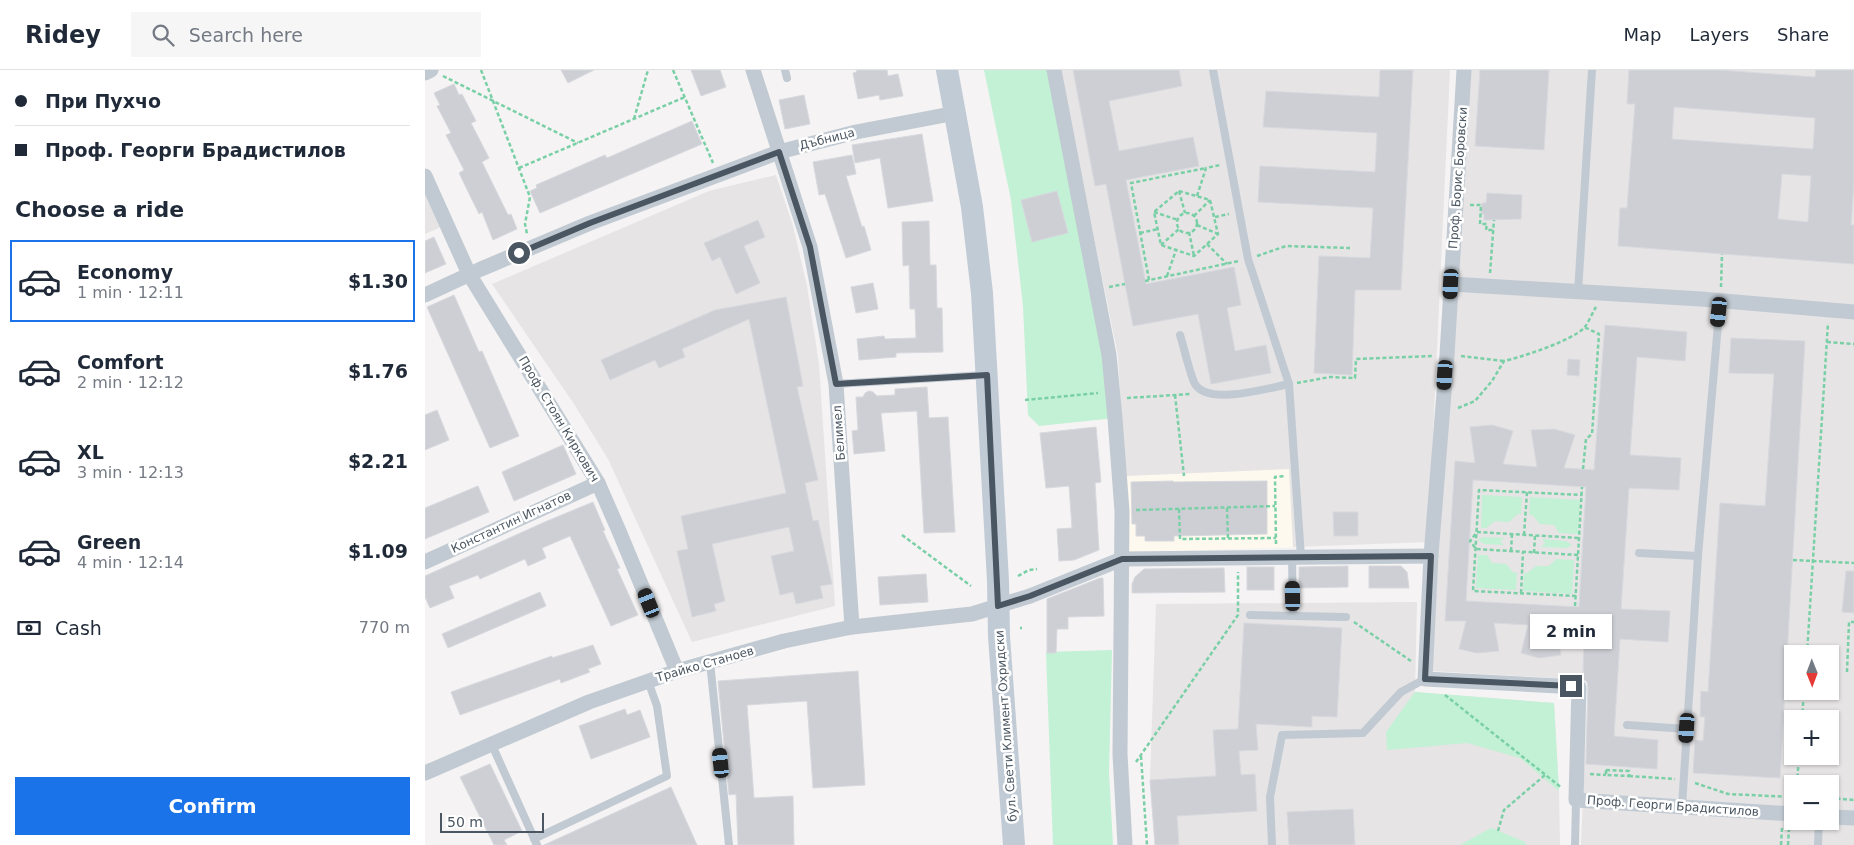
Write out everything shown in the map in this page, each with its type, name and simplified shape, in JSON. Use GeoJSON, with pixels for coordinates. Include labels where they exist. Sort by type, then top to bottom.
{"type":"FeatureCollection","features":[{"type":"Feature","properties":{"kind":"main road","name":"бул. Свети Климент Охридски"},"geometry":{"type":"LineString","coordinates":[[947,70],[972,207],[982,293],[999,646],[1014,845]]}},
{"type":"Feature","properties":{"kind":"street"},"geometry":{"type":"LineString","coordinates":[[425,73],[431,70]]}},
{"type":"Feature","properties":{"kind":"street","name":"Белимел"},"geometry":{"type":"LineString","coordinates":[[753,70],[810,247],[836,384],[852,627]]}},
{"type":"Feature","properties":{"kind":"street"},"geometry":{"type":"LineString","coordinates":[[1053,70],[1109,355],[1113,395],[1123,511],[1120,744],[1125,845]]}},
{"type":"Feature","properties":{"kind":"street","name":"Проф. Борис Боровски"},"geometry":{"type":"LineString","coordinates":[[1431,556],[1447,355],[1464,70]]}},
{"type":"Feature","properties":{"kind":"street","name":"Дъбница"},"geometry":{"type":"LineString","coordinates":[[425,295],[469,274],[590,223],[779,152],[856,132],[956,113]]}},
{"type":"Feature","properties":{"kind":"street","name":"Проф. Стоян Киркович"},"geometry":{"type":"LineString","coordinates":[[425,176],[469,274],[598,482],[677,671]]}},
{"type":"Feature","properties":{"kind":"street"},"geometry":{"type":"LineString","coordinates":[[1451,284],[1854,312]]}},
{"type":"Feature","properties":{"kind":"street","name":"Константин Игнатов"},"geometry":{"type":"LineString","coordinates":[[425,562],[598,482]]}},
{"type":"Feature","properties":{"kind":"street"},"geometry":{"type":"LineString","coordinates":[[998,606],[1030,596],[1122,559],[1431,556],[1425,674]]}},
{"type":"Feature","properties":{"kind":"street","name":"Трайко Станоев"},"geometry":{"type":"LineString","coordinates":[[425,773],[589,702],[677,671],[784,642],[852,627],[972,614],[998,606]]}},
{"type":"Feature","properties":{"kind":"street","name":"Проф. Георги Брадистилов"},"geometry":{"type":"LineString","coordinates":[[1425,674],[1579,687],[1576,800],[1784,813]]}},
{"type":"Feature","properties":{"kind":"street"},"geometry":{"type":"LineString","coordinates":[[1839,817],[1854,818]]}},
{"type":"Feature","properties":{"kind":"lane"},"geometry":{"type":"LineString","coordinates":[[1213,70],[1248,259],[1289,384],[1295,475],[1297,557],[1293,616]]}},
{"type":"Feature","properties":{"kind":"lane"},"geometry":{"type":"LineString","coordinates":[[1578,292],[1591,70]]}},
{"type":"Feature","properties":{"kind":"lane"},"geometry":{"type":"LineString","coordinates":[[1682,807],[1699,556],[1720,302]]}},
{"type":"Feature","properties":{"kind":"lane"},"geometry":{"type":"LineString","coordinates":[[1181,335],[1195,384],[1205,393],[1215,395],[1229,394],[1289,384]]}},
{"type":"Feature","properties":{"kind":"lane"},"geometry":{"type":"LineString","coordinates":[[836,384],[987,375]]}},
{"type":"Feature","properties":{"kind":"lane"},"geometry":{"type":"LineString","coordinates":[[1639,553],[1699,556]]}},
{"type":"Feature","properties":{"kind":"lane"},"geometry":{"type":"LineString","coordinates":[[1250,615],[1346,617]]}},
{"type":"Feature","properties":{"kind":"lane"},"geometry":{"type":"LineString","coordinates":[[710,662],[729,845]]}},
{"type":"Feature","properties":{"kind":"lane"},"geometry":{"type":"LineString","coordinates":[[1272,845],[1270,797],[1282,735],[1363,733],[1401,692],[1425,674]]}},
{"type":"Feature","properties":{"kind":"lane"},"geometry":{"type":"LineString","coordinates":[[492,745],[536,842],[667,776],[657,706],[649,681]]}},
{"type":"Feature","properties":{"kind":"lane"},"geometry":{"type":"LineString","coordinates":[[1627,725],[1687,728]]}},
{"type":"Feature","properties":{"kind":"lane"},"geometry":{"type":"LineString","coordinates":[[1575,845],[1576,800]]}},
{"type":"Feature","properties":{"kind":"lane"},"geometry":{"type":"LineString","coordinates":[[1818,845],[1819,830]]}},
{"type":"Feature","properties":{"kind":"path"},"geometry":{"type":"LineString","coordinates":[[431,70],[578,142]]}},
{"type":"Feature","properties":{"kind":"path"},"geometry":{"type":"LineString","coordinates":[[481,70],[530,197],[525,224]]}},
{"type":"Feature","properties":{"kind":"path"},"geometry":{"type":"LineString","coordinates":[[634,119],[649,70]]}},
{"type":"Feature","properties":{"kind":"path"},"geometry":{"type":"LineString","coordinates":[[673,70],[718,175]]}},
{"type":"Feature","properties":{"kind":"path"},"geometry":{"type":"LineString","coordinates":[[519,168],[685,97]]}},
{"type":"Feature","properties":{"kind":"path"},"geometry":{"type":"LineString","coordinates":[[1231,162],[1131,183],[1141,232],[1147,280],[1248,259],[1286,246],[1350,248]]}},
{"type":"Feature","properties":{"kind":"path"},"geometry":{"type":"LineString","coordinates":[[1197,196],[1206,168]]}},
{"type":"Feature","properties":{"kind":"path"},"geometry":{"type":"LineString","coordinates":[[1179,190],[1210,200]]}},
{"type":"Feature","properties":{"kind":"path"},"geometry":{"type":"LineString","coordinates":[[1154,212],[1179,190]]}},
{"type":"Feature","properties":{"kind":"path"},"geometry":{"type":"LineString","coordinates":[[1179,190],[1185,213]]}},
{"type":"Feature","properties":{"kind":"path"},"geometry":{"type":"LineString","coordinates":[[1194,216],[1210,200]]}},
{"type":"Feature","properties":{"kind":"path"},"geometry":{"type":"LineString","coordinates":[[1210,200],[1218,234]]}},
{"type":"Feature","properties":{"kind":"path"},"geometry":{"type":"LineString","coordinates":[[1456,204],[1481,205],[1480,224],[1487,224],[1486,230],[1493,230]]}},
{"type":"Feature","properties":{"kind":"path"},"geometry":{"type":"LineString","coordinates":[[1215,217],[1240,211]]}},
{"type":"Feature","properties":{"kind":"path"},"geometry":{"type":"LineString","coordinates":[[1154,212],[1178,220]]}},
{"type":"Feature","properties":{"kind":"path"},"geometry":{"type":"LineString","coordinates":[[1154,212],[1161,245]]}},
{"type":"Feature","properties":{"kind":"path"},"geometry":{"type":"LineString","coordinates":[[1185,213],[1194,216]]}},
{"type":"Feature","properties":{"kind":"path"},"geometry":{"type":"LineString","coordinates":[[1179,229],[1178,220],[1185,213]]}},
{"type":"Feature","properties":{"kind":"path"},"geometry":{"type":"LineString","coordinates":[[1179,229],[1184,232],[1194,230],[1196,225],[1194,216]]}},
{"type":"Feature","properties":{"kind":"path"},"geometry":{"type":"LineString","coordinates":[[1489,286],[1494,220]]}},
{"type":"Feature","properties":{"kind":"path"},"geometry":{"type":"LineString","coordinates":[[1196,225],[1218,234]]}},
{"type":"Feature","properties":{"kind":"path"},"geometry":{"type":"LineString","coordinates":[[1141,232],[1158,229]]}},
{"type":"Feature","properties":{"kind":"path"},"geometry":{"type":"LineString","coordinates":[[1161,245],[1179,229]]}},
{"type":"Feature","properties":{"kind":"path"},"geometry":{"type":"LineString","coordinates":[[1189,232],[1194,256]]}},
{"type":"Feature","properties":{"kind":"path"},"geometry":{"type":"LineString","coordinates":[[1194,256],[1218,234]]}},
{"type":"Feature","properties":{"kind":"path"},"geometry":{"type":"LineString","coordinates":[[1207,244],[1227,264]]}},
{"type":"Feature","properties":{"kind":"path"},"geometry":{"type":"LineString","coordinates":[[1161,245],[1194,256]]}},
{"type":"Feature","properties":{"kind":"path"},"geometry":{"type":"LineString","coordinates":[[1167,276],[1175,250]]}},
{"type":"Feature","properties":{"kind":"path"},"geometry":{"type":"LineString","coordinates":[[1720,302],[1722,254]]}},
{"type":"Feature","properties":{"kind":"path"},"geometry":{"type":"LineString","coordinates":[[1289,384],[1329,377],[1355,378],[1356,359],[1447,355],[1504,361],[1518,358],[1573,335],[1585,327],[1597,305],[1598,293]]}},
{"type":"Feature","properties":{"kind":"path"},"geometry":{"type":"LineString","coordinates":[[1808,645],[1829,310]]}},
{"type":"Feature","properties":{"kind":"path"},"geometry":{"type":"LineString","coordinates":[[1583,469],[1586,439],[1592,434],[1599,334],[1585,327]]}},
{"type":"Feature","properties":{"kind":"path"},"geometry":{"type":"LineString","coordinates":[[1827,342],[1854,344]]}},
{"type":"Feature","properties":{"kind":"path"},"geometry":{"type":"LineString","coordinates":[[1442,414],[1475,401],[1504,361]]}},
{"type":"Feature","properties":{"kind":"path"},"geometry":{"type":"LineString","coordinates":[[1025,400],[1113,395],[1205,393]]}},
{"type":"Feature","properties":{"kind":"path"},"geometry":{"type":"LineString","coordinates":[[1175,395],[1184,476]]}},
{"type":"Feature","properties":{"kind":"path"},"geometry":{"type":"LineString","coordinates":[[1276,557],[1275,476],[1295,475]]}},
{"type":"Feature","properties":{"kind":"path"},"geometry":{"type":"LineString","coordinates":[[1575,606],[1580,549],[1582,487]]}},
{"type":"Feature","properties":{"kind":"path"},"geometry":{"type":"LineString","coordinates":[[1575,596],[1473,591],[1479,490],[1582,495]]}},
{"type":"Feature","properties":{"kind":"path"},"geometry":{"type":"LineString","coordinates":[[1524,534],[1527,492]]}},
{"type":"Feature","properties":{"kind":"path"},"geometry":{"type":"LineString","coordinates":[[1123,511],[1275,506]]}},
{"type":"Feature","properties":{"kind":"path"},"geometry":{"type":"LineString","coordinates":[[1227,508],[1228,538]]}},
{"type":"Feature","properties":{"kind":"path"},"geometry":{"type":"LineString","coordinates":[[1179,509],[1180,539],[1276,538]]}},
{"type":"Feature","properties":{"kind":"path"},"geometry":{"type":"LineString","coordinates":[[1477,532],[1579,538]]}},
{"type":"Feature","properties":{"kind":"path"},"geometry":{"type":"LineString","coordinates":[[1476,549],[1470,540],[1477,532]]}},
{"type":"Feature","properties":{"kind":"path"},"geometry":{"type":"LineString","coordinates":[[1511,551],[1512,534]]}},
{"type":"Feature","properties":{"kind":"path"},"geometry":{"type":"LineString","coordinates":[[902,535],[971,586]]}},
{"type":"Feature","properties":{"kind":"path"},"geometry":{"type":"LineString","coordinates":[[1534,553],[1535,535]]}},
{"type":"Feature","properties":{"kind":"path"},"geometry":{"type":"LineString","coordinates":[[1476,549],[1578,555]]}},
{"type":"Feature","properties":{"kind":"path"},"geometry":{"type":"LineString","coordinates":[[1521,594],[1523,552]]}},
{"type":"Feature","properties":{"kind":"path"},"geometry":{"type":"LineString","coordinates":[[1122,782],[1237,615],[1238,558]]}},
{"type":"Feature","properties":{"kind":"path"},"geometry":{"type":"LineString","coordinates":[[1793,560],[1854,563]]}},
{"type":"Feature","properties":{"kind":"path"},"geometry":{"type":"LineString","coordinates":[[1017,576],[1029,570],[1037,569]]}},
{"type":"Feature","properties":{"kind":"path"},"geometry":{"type":"LineString","coordinates":[[1346,617],[1425,674],[1576,800]]}},
{"type":"Feature","properties":{"kind":"path"},"geometry":{"type":"LineString","coordinates":[[1847,672],[1849,622],[1854,622]]}},
{"type":"Feature","properties":{"kind":"path"},"geometry":{"type":"LineString","coordinates":[[1140,755],[1147,845]]}},
{"type":"Feature","properties":{"kind":"path"},"geometry":{"type":"LineString","coordinates":[[1618,766],[1619,770]]}},
{"type":"Feature","properties":{"kind":"path"},"geometry":{"type":"LineString","coordinates":[[1629,776],[1629,771],[1606,770],[1606,775],[1684,779],[1727,794],[1784,797]]}},
{"type":"Feature","properties":{"kind":"path"},"geometry":{"type":"LineString","coordinates":[[1498,831],[1504,810],[1546,774]]}},
{"type":"Feature","properties":{"kind":"path"},"geometry":{"type":"LineString","coordinates":[[1839,799],[1854,800]]}},
{"type":"Feature","properties":{"kind":"path"},"geometry":{"type":"LineString","coordinates":[[1781,845],[1782,837]]}},
{"type":"Feature","properties":{"kind":"shaded area"},"geometry":{"type":"Polygon","coordinates":[[[1060,70],[1450,70],[1428,542],[1293,547],[1289,469],[1125,476],[1118,356],[1060,70]]]}},
{"type":"Feature","properties":{"kind":"shaded area"},"geometry":{"type":"Polygon","coordinates":[[[1471,70],[1854,70],[1854,845],[1581,845],[1588,680],[1431,671],[1471,70]]]}},
{"type":"Feature","properties":{"kind":"shaded area"},"geometry":{"type":"Polygon","coordinates":[[[776,175],[793,226],[807,286],[819,364],[835,606],[692,642],[608,459],[574,404],[492,284],[709,191],[776,175]]]}},
{"type":"Feature","properties":{"kind":"shaded area"},"geometry":{"type":"Polygon","coordinates":[[[425,176],[448,224],[425,234],[425,176]]]}},
{"type":"Feature","properties":{"kind":"shaded area"},"geometry":{"type":"Polygon","coordinates":[[[1290,469],[1293,547],[1128,553],[1125,476],[1290,469]]]}},
{"type":"Feature","properties":{"kind":"shaded area"},"geometry":{"type":"Polygon","coordinates":[[[1417,602],[1415,692],[1554,703],[1560,845],[1155,845],[1150,780],[1156,604],[1417,602]]]}},
{"type":"Feature","properties":{"kind":"green space"},"geometry":{"type":"Polygon","coordinates":[[[984,70],[1054,70],[1115,418],[1039,426],[1028,415],[1023,306],[1011,200],[984,70]]]}},
{"type":"Feature","properties":{"kind":"green space"},"geometry":{"type":"Polygon","coordinates":[[[1482,495],[1522,497],[1521,514],[1518,514],[1509,522],[1495,521],[1486,528],[1481,528],[1482,495]]]}},
{"type":"Feature","properties":{"kind":"green space"},"geometry":{"type":"Polygon","coordinates":[[[1530,497],[1580,500],[1578,534],[1559,533],[1554,525],[1540,524],[1532,515],[1529,515],[1530,497]]]}},
{"type":"Feature","properties":{"kind":"green space"},"geometry":{"type":"Polygon","coordinates":[[[1483,537],[1505,538],[1500,541],[1504,545],[1484,544],[1478,540],[1483,537]]]}},
{"type":"Feature","properties":{"kind":"green space"},"geometry":{"type":"Polygon","coordinates":[[[1542,539],[1566,541],[1572,545],[1567,548],[1541,547],[1545,543],[1542,539]]]}},
{"type":"Feature","properties":{"kind":"green space"},"geometry":{"type":"Polygon","coordinates":[[[1478,555],[1487,555],[1492,563],[1506,564],[1513,572],[1517,573],[1516,590],[1476,588],[1478,555]]]}},
{"type":"Feature","properties":{"kind":"green space"},"geometry":{"type":"Polygon","coordinates":[[[1556,559],[1574,560],[1572,594],[1523,591],[1524,573],[1527,573],[1536,566],[1549,566],[1556,559]]]}},
{"type":"Feature","properties":{"kind":"green space"},"geometry":{"type":"Polygon","coordinates":[[[1112,650],[1109,773],[1113,845],[1053,845],[1046,652],[1112,650]]]}},
{"type":"Feature","properties":{"kind":"green space"},"geometry":{"type":"Polygon","coordinates":[[[1415,692],[1554,703],[1559,791],[1520,758],[1467,743],[1387,750],[1386,732],[1415,692]]]}},
{"type":"Feature","properties":{"kind":"green space"},"geometry":{"type":"Polygon","coordinates":[[[1491,828],[1525,842],[1526,845],[1460,845],[1491,828]]]}},
{"type":"Feature","properties":{"kind":"building"},"geometry":{"type":"Polygon","coordinates":[[[561,70],[594,70],[568,83],[561,70]]]}},
{"type":"Feature","properties":{"kind":"building"},"geometry":{"type":"Polygon","coordinates":[[[691,70],[720,70],[726,87],[701,96],[691,70]]]}},
{"type":"Feature","properties":{"kind":"building"},"geometry":{"type":"Polygon","coordinates":[[[856,70],[887,70],[888,76],[898,74],[903,96],[880,100],[879,95],[858,99],[853,73],[857,72],[856,70]]]}},
{"type":"Feature","properties":{"kind":"building"},"geometry":{"type":"Polygon","coordinates":[[[1073,70],[1179,70],[1182,86],[1109,101],[1119,151],[1193,137],[1199,166],[1126,180],[1146,284],[1234,267],[1241,305],[1227,308],[1235,351],[1266,345],[1271,373],[1211,384],[1198,314],[1133,326],[1106,184],[1095,186],[1073,70]]]}},
{"type":"Feature","properties":{"kind":"building"},"geometry":{"type":"Polygon","coordinates":[[[1380,70],[1413,70],[1401,290],[1355,290],[1352,375],[1314,373],[1319,256],[1370,258],[1373,208],[1258,202],[1260,166],[1375,172],[1377,133],[1263,127],[1266,91],[1379,97],[1380,70]]]}},
{"type":"Feature","properties":{"kind":"building"},"geometry":{"type":"Polygon","coordinates":[[[1480,70],[1549,70],[1544,150],[1475,146],[1480,70]]]}},
{"type":"Feature","properties":{"kind":"building"},"geometry":{"type":"Polygon","coordinates":[[[1629,70],[1719,70],[1815,77],[1816,70],[1854,70],[1854,183],[1851,225],[1854,225],[1854,264],[1618,246],[1620,208],[1627,208],[1635,104],[1627,104],[1629,70]],[[1674,107],[1672,139],[1813,149],[1815,118],[1674,107]],[[1782,174],[1778,219],[1808,222],[1811,176],[1782,174]]]}},
{"type":"Feature","properties":{"kind":"building"},"geometry":{"type":"Polygon","coordinates":[[[454,84],[459,95],[462,94],[476,121],[471,123],[489,158],[482,162],[508,215],[511,214],[517,229],[493,240],[482,212],[479,214],[459,173],[464,170],[446,135],[451,133],[437,106],[440,105],[434,93],[454,84]]]}},
{"type":"Feature","properties":{"kind":"building"},"geometry":{"type":"Polygon","coordinates":[[[804,95],[810,124],[785,129],[779,100],[804,95]]]}},
{"type":"Feature","properties":{"kind":"building"},"geometry":{"type":"Polygon","coordinates":[[[692,121],[702,144],[540,213],[530,191],[537,188],[536,185],[605,155],[607,158],[692,121]]]}},
{"type":"Feature","properties":{"kind":"building"},"geometry":{"type":"Polygon","coordinates":[[[922,134],[933,201],[888,208],[880,158],[855,163],[852,145],[922,134]]]}},
{"type":"Feature","properties":{"kind":"building"},"geometry":{"type":"Polygon","coordinates":[[[852,155],[856,174],[846,176],[871,250],[846,258],[825,194],[819,195],[813,162],[852,155]]]}},
{"type":"Feature","properties":{"kind":"building"},"geometry":{"type":"Polygon","coordinates":[[[1057,191],[1068,233],[1032,242],[1021,200],[1057,191]]]}},
{"type":"Feature","properties":{"kind":"building"},"geometry":{"type":"Polygon","coordinates":[[[1487,193],[1522,195],[1521,219],[1484,220],[1484,214],[1481,214],[1482,203],[1486,203],[1487,193]]]}},
{"type":"Feature","properties":{"kind":"building"},"geometry":{"type":"Polygon","coordinates":[[[758,220],[765,237],[744,246],[760,283],[736,294],[720,257],[712,261],[704,243],[758,220]]]}},
{"type":"Feature","properties":{"kind":"building"},"geometry":{"type":"Polygon","coordinates":[[[929,221],[930,265],[936,265],[937,308],[942,308],[943,352],[896,353],[896,357],[859,360],[857,339],[884,336],[885,339],[916,338],[915,309],[910,309],[909,265],[903,266],[902,222],[929,221]]]}},
{"type":"Feature","properties":{"kind":"building"},"geometry":{"type":"Polygon","coordinates":[[[434,237],[446,264],[425,273],[425,241],[434,237]]]}},
{"type":"Feature","properties":{"kind":"building"},"geometry":{"type":"Polygon","coordinates":[[[873,283],[878,309],[856,313],[851,287],[873,283]]]}},
{"type":"Feature","properties":{"kind":"building"},"geometry":{"type":"Polygon","coordinates":[[[454,295],[479,352],[482,351],[519,436],[490,448],[427,307],[454,295]]]}},
{"type":"Feature","properties":{"kind":"building"},"geometry":{"type":"Polygon","coordinates":[[[786,297],[803,386],[797,387],[818,480],[805,483],[813,521],[818,520],[832,584],[820,586],[823,598],[796,604],[793,592],[780,595],[771,556],[794,551],[789,527],[712,544],[725,601],[714,604],[716,611],[692,617],[677,551],[688,549],[681,516],[786,493],[749,319],[682,349],[685,357],[659,368],[655,360],[610,380],[601,360],[715,310],[786,297]]]}},
{"type":"Feature","properties":{"kind":"building"},"geometry":{"type":"Polygon","coordinates":[[[1605,325],[1687,332],[1685,361],[1637,357],[1630,455],[1681,458],[1679,490],[1629,488],[1621,609],[1670,611],[1668,642],[1620,639],[1614,736],[1658,740],[1657,769],[1586,764],[1588,687],[1587,682],[1583,679],[1584,628],[1556,627],[1561,655],[1539,658],[1521,653],[1528,625],[1494,623],[1499,651],[1477,653],[1459,649],[1466,621],[1445,621],[1455,461],[1475,463],[1470,427],[1492,425],[1513,431],[1503,464],[1537,467],[1531,430],[1554,429],[1575,435],[1564,468],[1594,470],[1605,325]],[[1473,480],[1466,601],[1579,607],[1586,487],[1473,480]]]}},
{"type":"Feature","properties":{"kind":"building"},"geometry":{"type":"Polygon","coordinates":[[[1731,338],[1805,341],[1788,645],[1784,645],[1784,700],[1780,778],[1693,773],[1695,740],[1703,741],[1705,717],[1700,717],[1701,691],[1708,692],[1720,503],[1765,506],[1774,374],[1729,373],[1731,338]]]}},
{"type":"Feature","properties":{"kind":"building"},"geometry":{"type":"Polygon","coordinates":[[[1568,359],[1580,360],[1579,376],[1567,375],[1568,359]]]}},
{"type":"Feature","properties":{"kind":"building"},"geometry":{"type":"Polygon","coordinates":[[[927,387],[929,418],[948,417],[955,532],[924,533],[917,411],[881,413],[885,451],[854,454],[852,431],[858,430],[856,397],[863,397],[869,391],[877,396],[895,395],[895,389],[927,387]]]}},
{"type":"Feature","properties":{"kind":"building"},"geometry":{"type":"Polygon","coordinates":[[[437,410],[449,440],[425,450],[425,415],[437,410]]]}},
{"type":"Feature","properties":{"kind":"building"},"geometry":{"type":"Polygon","coordinates":[[[1096,427],[1101,482],[1095,483],[1099,550],[1074,560],[1059,561],[1057,529],[1072,528],[1069,486],[1046,488],[1040,433],[1096,427]]]}},
{"type":"Feature","properties":{"kind":"building"},"geometry":{"type":"Polygon","coordinates":[[[563,445],[576,474],[514,501],[502,472],[563,445]]]}},
{"type":"Feature","properties":{"kind":"building"},"geometry":{"type":"Polygon","coordinates":[[[1267,481],[1267,534],[1174,536],[1174,541],[1145,541],[1145,536],[1136,536],[1136,524],[1132,524],[1131,482],[1267,481]]]}},
{"type":"Feature","properties":{"kind":"building"},"geometry":{"type":"Polygon","coordinates":[[[478,486],[489,512],[425,539],[425,508],[478,486]]]}},
{"type":"Feature","properties":{"kind":"building"},"geometry":{"type":"Polygon","coordinates":[[[593,502],[605,530],[603,531],[620,568],[617,569],[638,615],[611,626],[570,536],[542,548],[546,558],[528,566],[525,559],[480,579],[478,575],[449,586],[454,598],[430,608],[425,597],[425,576],[593,502]]]}},
{"type":"Feature","properties":{"kind":"building"},"geometry":{"type":"Polygon","coordinates":[[[1333,512],[1358,512],[1358,536],[1334,536],[1333,512]]]}},
{"type":"Feature","properties":{"kind":"building"},"geometry":{"type":"Polygon","coordinates":[[[1348,566],[1348,587],[1299,588],[1299,567],[1348,566]]]}},
{"type":"Feature","properties":{"kind":"building"},"geometry":{"type":"Polygon","coordinates":[[[1369,566],[1401,566],[1407,572],[1409,588],[1369,588],[1369,566]]]}},
{"type":"Feature","properties":{"kind":"building"},"geometry":{"type":"Polygon","coordinates":[[[1247,567],[1274,567],[1274,590],[1247,590],[1247,567]]]}},
{"type":"Feature","properties":{"kind":"building"},"geometry":{"type":"Polygon","coordinates":[[[1224,568],[1225,592],[1132,593],[1132,584],[1135,577],[1144,569],[1224,568]]]}},
{"type":"Feature","properties":{"kind":"building"},"geometry":{"type":"Polygon","coordinates":[[[1846,571],[1854,571],[1854,613],[1842,612],[1846,571]]]}},
{"type":"Feature","properties":{"kind":"building"},"geometry":{"type":"Polygon","coordinates":[[[926,574],[928,602],[880,605],[878,577],[926,574]]]}},
{"type":"Feature","properties":{"kind":"building"},"geometry":{"type":"Polygon","coordinates":[[[1103,578],[1104,616],[1068,617],[1068,629],[1057,629],[1056,653],[1047,653],[1047,599],[1103,578]]]}},
{"type":"Feature","properties":{"kind":"building"},"geometry":{"type":"Polygon","coordinates":[[[540,592],[546,606],[448,648],[442,634],[540,592]]]}},
{"type":"Feature","properties":{"kind":"building"},"geometry":{"type":"Polygon","coordinates":[[[1244,623],[1342,628],[1337,717],[1312,716],[1312,727],[1256,724],[1258,750],[1239,751],[1241,775],[1255,774],[1257,811],[1177,816],[1179,845],[1155,845],[1150,780],[1216,776],[1213,730],[1238,729],[1244,623]]]}},
{"type":"Feature","properties":{"kind":"building"},"geometry":{"type":"Polygon","coordinates":[[[593,645],[601,664],[588,669],[590,672],[561,683],[560,679],[460,715],[451,692],[552,656],[552,658],[593,645]]]}},
{"type":"Feature","properties":{"kind":"building"},"geometry":{"type":"Polygon","coordinates":[[[858,671],[865,785],[813,788],[807,701],[747,705],[754,798],[793,796],[794,845],[738,845],[736,794],[729,795],[718,681],[858,671]]]}},
{"type":"Feature","properties":{"kind":"building"},"geometry":{"type":"Polygon","coordinates":[[[625,709],[627,715],[640,710],[650,737],[591,759],[579,726],[625,709]]]}},
{"type":"Feature","properties":{"kind":"building"},"geometry":{"type":"Polygon","coordinates":[[[490,764],[522,831],[504,840],[507,845],[494,845],[460,777],[490,764]]]}},
{"type":"Feature","properties":{"kind":"building"},"geometry":{"type":"Polygon","coordinates":[[[671,787],[697,845],[544,845],[671,787]]]}},
{"type":"Feature","properties":{"kind":"building"},"geometry":{"type":"Polygon","coordinates":[[[1353,809],[1355,845],[1289,845],[1287,812],[1353,809]]]}},
{"type":"Feature","properties":{"kind":"route"},"geometry":{"type":"LineString","coordinates":[[519,253],[590,223],[779,152],[810,247],[836,384],[987,375],[998,606],[1030,596],[1122,559],[1431,556],[1425,679],[1571,686]]}}]}
